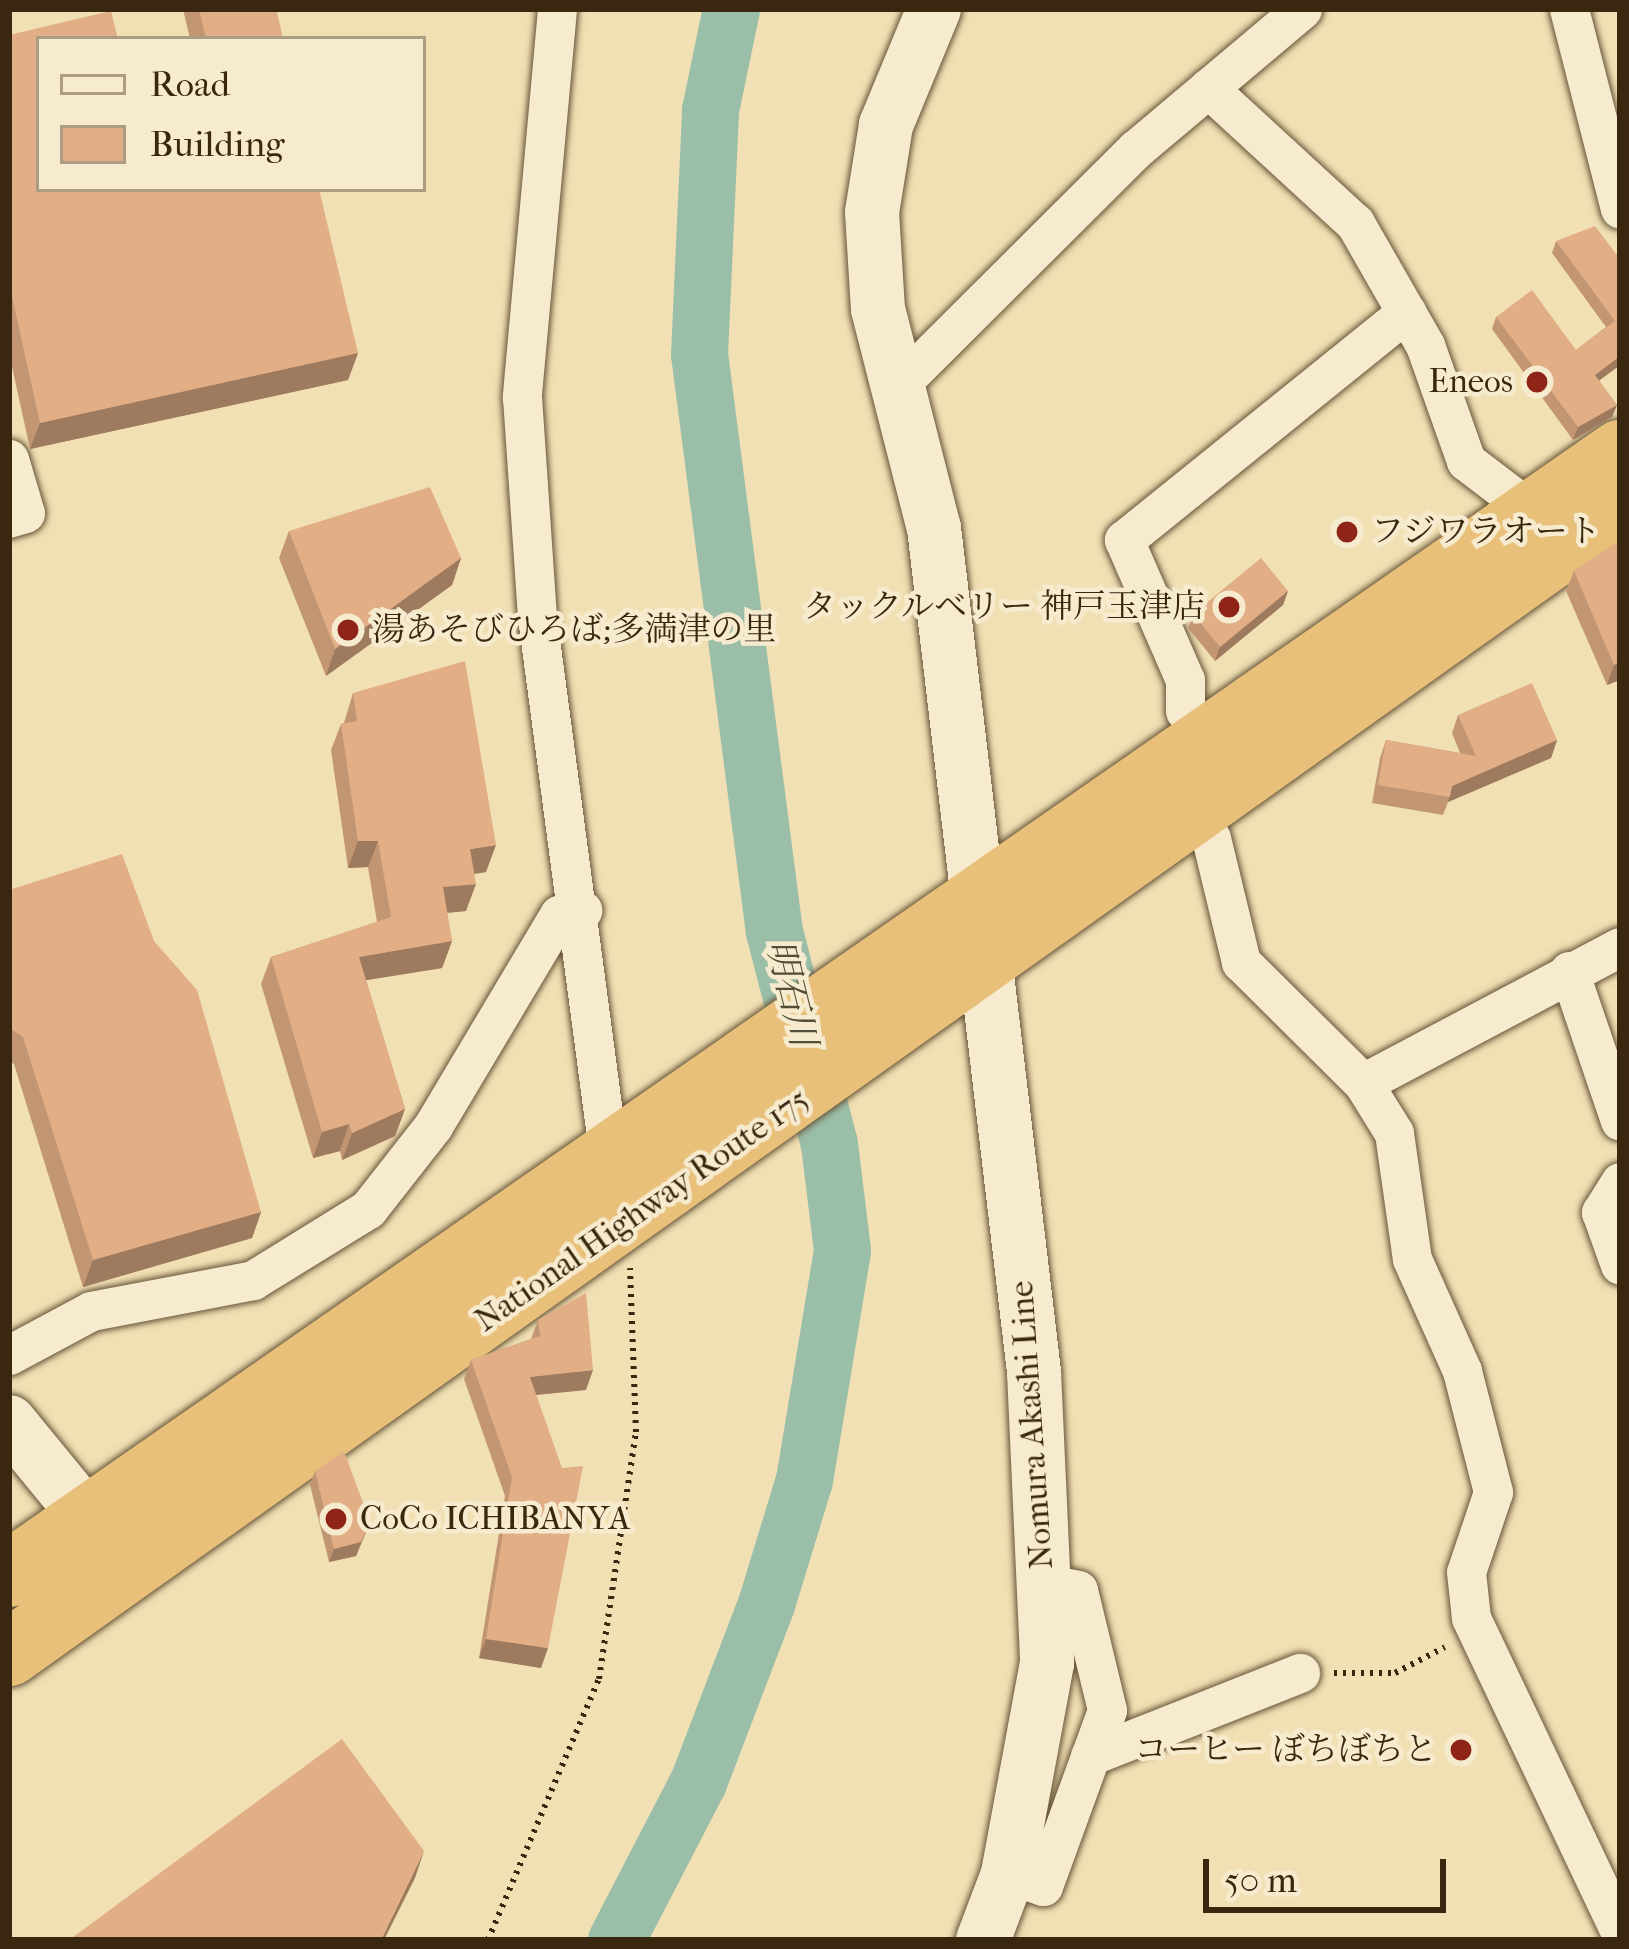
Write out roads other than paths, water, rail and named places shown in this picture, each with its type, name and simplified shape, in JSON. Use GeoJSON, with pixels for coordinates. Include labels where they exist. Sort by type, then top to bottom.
{"type":"FeatureCollection","features":[{"type":"Feature","properties":{"kind":"highway","name":"National Highway Route 175"},"geometry":{"type":"LineString","coordinates":[[9,1653],[618,1226],[685,1143],[905,989],[980,903],[1620,453]]}},
{"type":"Feature","properties":{"kind":"highway","name":"National Highway Route 175"},"geometry":{"type":"LineString","coordinates":[[905,989],[983,970],[1620,507]]}},
{"type":"Feature","properties":{"kind":"highway","name":"National Highway Route 175"},"geometry":{"type":"LineString","coordinates":[[9,1574],[610,1161],[685,1143]]}},
{"type":"Feature","properties":{"kind":"street"},"geometry":{"type":"LineString","coordinates":[[557,9],[522,397],[537,617],[581,910],[618,1226]]}},
{"type":"Feature","properties":{"kind":"street","name":"Nomura Akashi Line"},"geometry":{"type":"LineString","coordinates":[[934,9],[886,125],[872,212],[878,309],[905,379],[980,903],[983,970],[1034,1372],[1047,1663],[1007,1874],[983,1940]]}},
{"type":"Feature","properties":{"kind":"street"},"geometry":{"type":"LineString","coordinates":[[905,379],[1208,88],[1302,9]]}},
{"type":"Feature","properties":{"kind":"street"},"geometry":{"type":"LineString","coordinates":[[1569,9],[1620,209]]}},
{"type":"Feature","properties":{"kind":"street"},"geometry":{"type":"LineString","coordinates":[[1208,88],[1355,224],[1407,312],[1466,461],[1533,512]]}},
{"type":"Feature","properties":{"kind":"street"},"geometry":{"type":"LineString","coordinates":[[1186,711],[1185,680],[1124,540],[1407,312]]}},
{"type":"Feature","properties":{"kind":"street"},"geometry":{"type":"LineString","coordinates":[[9,459],[25,513],[9,518]]}},
{"type":"Feature","properties":{"kind":"street"},"geometry":{"type":"LineString","coordinates":[[1211,838],[1241,962],[1363,1083],[1394,1133],[1412,1259],[1462,1371],[1492,1492],[1466,1572],[1471,1618],[1620,1932]]}},
{"type":"Feature","properties":{"kind":"street"},"geometry":{"type":"LineString","coordinates":[[9,1355],[91,1311],[253,1280],[368,1208],[433,1126],[559,915],[581,910]]}},
{"type":"Feature","properties":{"kind":"street"},"geometry":{"type":"LineString","coordinates":[[1363,1083],[1620,947]]}},
{"type":"Feature","properties":{"kind":"street"},"geometry":{"type":"LineString","coordinates":[[1569,971],[1620,1121]]}},
{"type":"Feature","properties":{"kind":"street"},"geometry":{"type":"LineString","coordinates":[[1620,1181],[1601,1212],[1620,1265]]}},
{"type":"Feature","properties":{"kind":"street"},"geometry":{"type":"LineString","coordinates":[[9,1422],[130,1570]]}},
{"type":"Feature","properties":{"kind":"street"},"geometry":{"type":"LineString","coordinates":[[1007,1874],[1043,1886],[1107,1710],[1078,1590],[1043,1583]]}},
{"type":"Feature","properties":{"kind":"street"},"geometry":{"type":"LineString","coordinates":[[1090,1756],[1300,1673]]}},
{"type":"Feature","properties":{"kind":"waterway","name":"明石川"},"geometry":{"type":"LineString","coordinates":[[616,1940],[698,1782],[766,1604],[804,1480],[842,1250],[829,1144],[774,932],[699,354],[710,110],[731,9]]}},
{"type":"Feature","properties":{"kind":"place","name":"Eneos"},"geometry":{"type":"Point","coordinates":[1537,382]}},
{"type":"Feature","properties":{"kind":"place","name":"フジワラオート"},"geometry":{"type":"Point","coordinates":[1347,532]}},
{"type":"Feature","properties":{"kind":"place","name":"タックルベリー 神戸玉津店"},"geometry":{"type":"Point","coordinates":[1229,607]}},
{"type":"Feature","properties":{"kind":"place","name":"湯あそびひろば;多満津の里"},"geometry":{"type":"Point","coordinates":[348,630]}},
{"type":"Feature","properties":{"kind":"place","name":"CoCo ICHIBANYA"},"geometry":{"type":"Point","coordinates":[336,1519]}},
{"type":"Feature","properties":{"kind":"place","name":"コーヒー ぼちぼちと"},"geometry":{"type":"Point","coordinates":[1461,1750]}}]}
